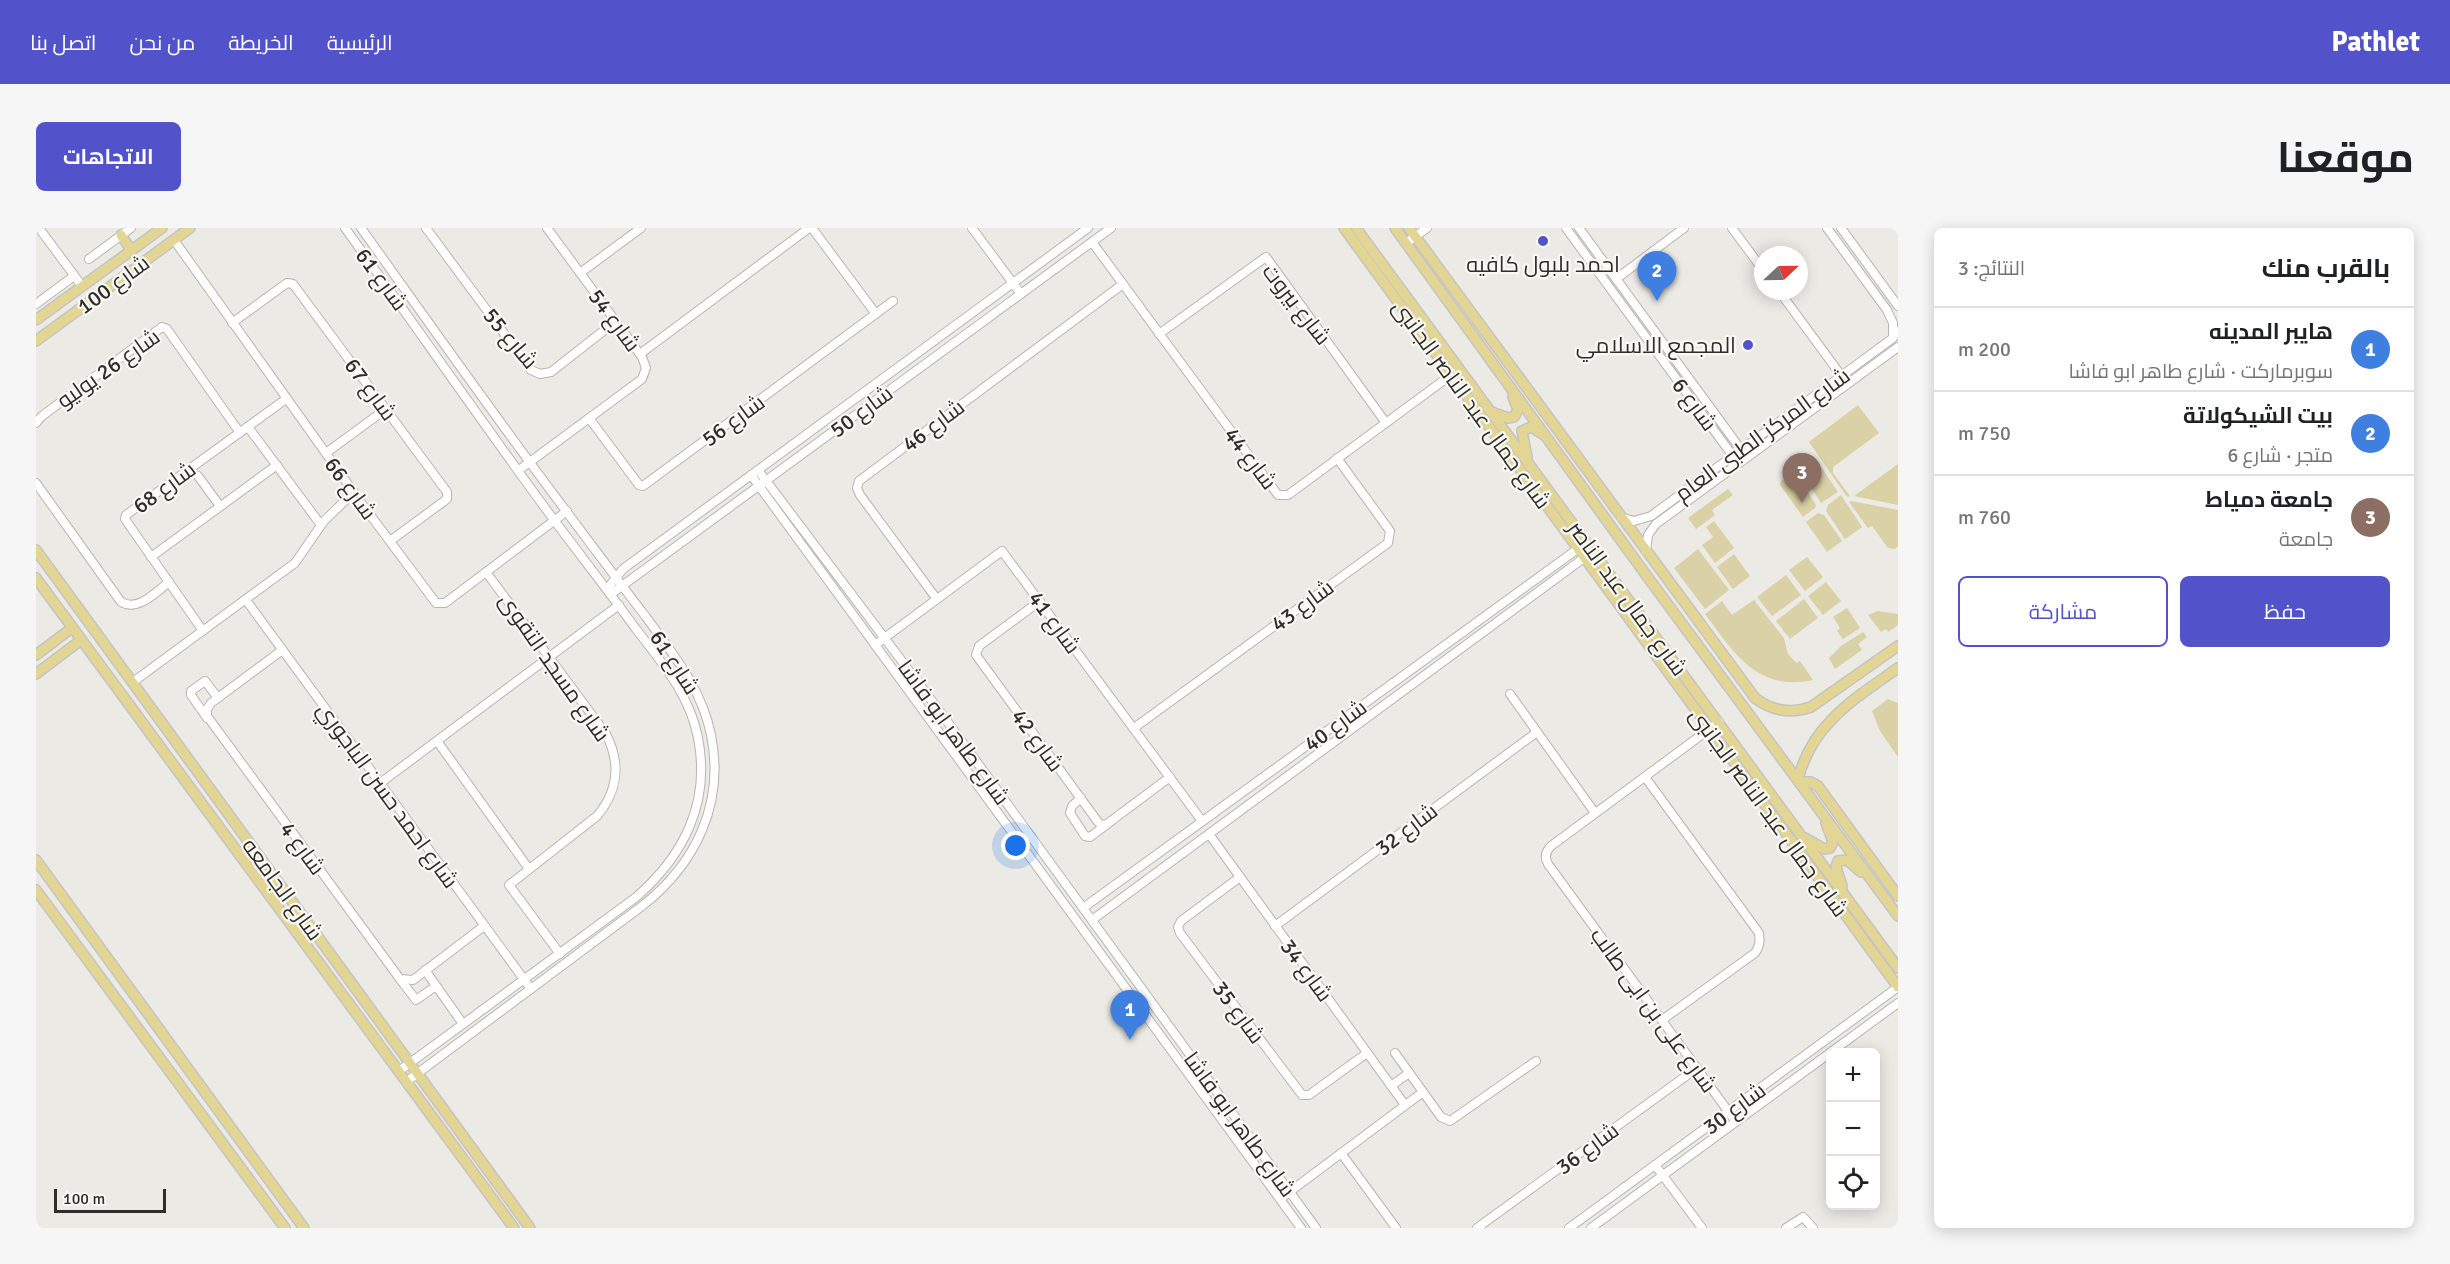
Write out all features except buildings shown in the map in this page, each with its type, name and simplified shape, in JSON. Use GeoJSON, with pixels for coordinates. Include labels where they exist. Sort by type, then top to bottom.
{"type":"FeatureCollection","features":[{"type":"Feature","properties":{"kind":"main road"},"geometry":{"type":"LineString","coordinates":[[141,228],[148,238]]}},
{"type":"Feature","properties":{"kind":"main road","name":"شارع 100"},"geometry":{"type":"LineString","coordinates":[[36,320],[162,228]]}},
{"type":"Feature","properties":{"kind":"main road","name":"شارع 100"},"geometry":{"type":"LineString","coordinates":[[36,341],[190,228]]}},
{"type":"Feature","properties":{"kind":"main road","name":"شارع جمال عبد الناصر الجانبى"},"geometry":{"type":"LineString","coordinates":[[1344,228],[1708,730],[1898,987]]}},
{"type":"Feature","properties":{"kind":"main road","name":"شارع جمال عبد الناصر"},"geometry":{"type":"LineString","coordinates":[[1356,228],[1898,968]]}},
{"type":"Feature","properties":{"kind":"main road"},"geometry":{"type":"LineString","coordinates":[[1403,230],[1415,236],[1750,692],[1767,706],[1789,711],[1811,707],[1898,645]]}},
{"type":"Feature","properties":{"kind":"main road","name":"شارع جمال عبد الناصر"},"geometry":{"type":"LineString","coordinates":[[1403,230],[1406,243],[1649,579],[1898,916]]}},
{"type":"Feature","properties":{"kind":"main road"},"geometry":{"type":"LineString","coordinates":[[121,235],[131,250]]}},
{"type":"Feature","properties":{"kind":"main road"},"geometry":{"type":"LineString","coordinates":[[1490,411],[1508,418],[1517,414],[1518,408],[1508,382]]}},
{"type":"Feature","properties":{"kind":"main road"},"geometry":{"type":"LineString","coordinates":[[1528,462],[1522,436],[1524,429],[1531,427],[1550,441],[1562,436]]}},
{"type":"Feature","properties":{"kind":"main road","name":"شارع الجامعه"},"geometry":{"type":"LineString","coordinates":[[36,550],[530,1228]]}},
{"type":"Feature","properties":{"kind":"main road"},"geometry":{"type":"LineString","coordinates":[[1649,579],[1660,572]]}},
{"type":"Feature","properties":{"kind":"main road","name":"شارع الجامعه"},"geometry":{"type":"LineString","coordinates":[[36,578],[514,1228]]}},
{"type":"Feature","properties":{"kind":"main road"},"geometry":{"type":"LineString","coordinates":[[51,598],[64,588]]}},
{"type":"Feature","properties":{"kind":"main road"},"geometry":{"type":"LineString","coordinates":[[36,655],[72,628]]}},
{"type":"Feature","properties":{"kind":"main road"},"geometry":{"type":"LineString","coordinates":[[36,674],[81,640]]}},
{"type":"Feature","properties":{"kind":"main road"},"geometry":{"type":"LineString","coordinates":[[1868,667],[1878,682]]}},
{"type":"Feature","properties":{"kind":"main road"},"geometry":{"type":"LineString","coordinates":[[1800,781],[1811,746],[1826,724],[1898,668]]}},
{"type":"Feature","properties":{"kind":"main road"},"geometry":{"type":"LineString","coordinates":[[163,753],[177,743]]}},
{"type":"Feature","properties":{"kind":"main road","name":"شارع جمال عبد الناصر الجانبى"},"geometry":{"type":"LineString","coordinates":[[1800,781],[1811,782],[1821,789],[1898,896]]}},
{"type":"Feature","properties":{"kind":"main road"},"geometry":{"type":"LineString","coordinates":[[1803,837],[1824,849],[1832,846],[1832,840],[1820,809]]}},
{"type":"Feature","properties":{"kind":"main road"},"geometry":{"type":"LineString","coordinates":[[36,860],[304,1228]]}},
{"type":"Feature","properties":{"kind":"main road"},"geometry":{"type":"LineString","coordinates":[[1846,896],[1836,867],[1840,860],[1847,860],[1873,881]]}},
{"type":"Feature","properties":{"kind":"main road"},"geometry":{"type":"LineString","coordinates":[[36,890],[285,1228]]}},
{"type":"Feature","properties":{"kind":"main road"},"geometry":{"type":"LineString","coordinates":[[67,933],[82,922]]}},
{"type":"Feature","properties":{"kind":"main road"},"geometry":{"type":"LineString","coordinates":[[268,1205],[281,1197]]}},
{"type":"Feature","properties":{"kind":"main road"},"geometry":{"type":"LineString","coordinates":[[277,1217],[290,1209]]}},
{"type":"Feature","properties":{"kind":"street"},"geometry":{"type":"LineString","coordinates":[[39,228],[82,286]]}},
{"type":"Feature","properties":{"kind":"street"},"geometry":{"type":"LineString","coordinates":[[89,259],[131,228]]}},
{"type":"Feature","properties":{"kind":"street","name":"شارع 61"},"geometry":{"type":"LineString","coordinates":[[345,228],[554,520],[684,696],[695,724],[702,768],[700,797],[689,831],[671,861],[635,898],[399,1071]]}},
{"type":"Feature","properties":{"kind":"street","name":"شارع 61"},"geometry":{"type":"LineString","coordinates":[[360,228],[686,672],[694,687],[711,734],[715,766],[712,804],[701,836],[669,883],[642,906],[406,1082]]}},
{"type":"Feature","properties":{"kind":"street","name":"شارع 55"},"geometry":{"type":"LineString","coordinates":[[426,228],[535,373],[551,372],[616,321]]}},
{"type":"Feature","properties":{"kind":"street","name":"شارع 54"},"geometry":{"type":"LineString","coordinates":[[519,470],[642,379],[646,368],[640,354],[547,228]]}},
{"type":"Feature","properties":{"kind":"street"},"geometry":{"type":"LineString","coordinates":[[580,273],[640,228]]}},
{"type":"Feature","properties":{"kind":"street"},"geometry":{"type":"LineString","coordinates":[[640,354],[810,228],[876,314]]}},
{"type":"Feature","properties":{"kind":"street"},"geometry":{"type":"LineString","coordinates":[[972,228],[1021,294]]}},
{"type":"Feature","properties":{"kind":"street","name":"شارع 50"},"geometry":{"type":"LineString","coordinates":[[609,592],[623,568],[1088,228]]}},
{"type":"Feature","properties":{"kind":"street","name":"شارع 50"},"geometry":{"type":"LineString","coordinates":[[609,592],[759,486],[1111,228]]}},
{"type":"Feature","properties":{"kind":"street"},"geometry":{"type":"LineString","coordinates":[[1406,243],[1427,228]]}},
{"type":"Feature","properties":{"kind":"street","name":"شارع 6"},"geometry":{"type":"LineString","coordinates":[[1566,228],[1738,464]]}},
{"type":"Feature","properties":{"kind":"street","name":"شارع 6"},"geometry":{"type":"LineString","coordinates":[[1579,228],[1747,458]]}},
{"type":"Feature","properties":{"kind":"street"},"geometry":{"type":"LineString","coordinates":[[1616,279],[1684,228]]}},
{"type":"Feature","properties":{"kind":"street"},"geometry":{"type":"LineString","coordinates":[[1732,228],[1754,258]]}},
{"type":"Feature","properties":{"kind":"street"},"geometry":{"type":"LineString","coordinates":[[1827,228],[1887,310],[1893,323],[1898,346]]}},
{"type":"Feature","properties":{"kind":"street"},"geometry":{"type":"LineString","coordinates":[[1841,228],[1898,306]]}},
{"type":"Feature","properties":{"kind":"street","name":"شارع 66"},"geometry":{"type":"LineString","coordinates":[[174,240],[286,399],[438,604],[445,603],[567,512]]}},
{"type":"Feature","properties":{"kind":"street","name":"شارع 44"},"geometry":{"type":"LineString","coordinates":[[1092,242],[1278,495],[1288,495],[1459,369]]}},
{"type":"Feature","properties":{"kind":"street","name":"شارع بيروت"},"geometry":{"type":"LineString","coordinates":[[1159,334],[1266,257],[1386,423]]}},
{"type":"Feature","properties":{"kind":"street"},"geometry":{"type":"LineString","coordinates":[[36,304],[74,276]]}},
{"type":"Feature","properties":{"kind":"street","name":"شارع 67"},"geometry":{"type":"LineString","coordinates":[[232,323],[285,284],[291,283],[386,409],[448,495],[447,499],[390,541]]}},
{"type":"Feature","properties":{"kind":"street","name":"شارع 46"},"geometry":{"type":"LineString","coordinates":[[936,598],[860,495],[857,488],[859,481],[1123,284]]}},
{"type":"Feature","properties":{"kind":"street"},"geometry":{"type":"LineString","coordinates":[[1786,300],[1847,384]]}},
{"type":"Feature","properties":{"kind":"street","name":"شارع 56"},"geometry":{"type":"LineString","coordinates":[[590,418],[639,485],[644,486],[894,301]]}},
{"type":"Feature","properties":{"kind":"street"},"geometry":{"type":"LineString","coordinates":[[1630,316],[1639,309]]}},
{"type":"Feature","properties":{"kind":"street","name":"شارع 26 يوليو"},"geometry":{"type":"LineString","coordinates":[[36,423],[100,371],[162,327],[167,328],[240,433]]}},
{"type":"Feature","properties":{"kind":"street","name":"شارع المركز الطبى العام"},"geometry":{"type":"LineString","coordinates":[[1620,517],[1634,521],[1647,518],[1895,334]]}},
{"type":"Feature","properties":{"kind":"street","name":"شارع المركز الطبى العام"},"geometry":{"type":"LineString","coordinates":[[1647,553],[1646,539],[1656,524],[1898,346]]}},
{"type":"Feature","properties":{"kind":"street","name":"شارع 68"},"geometry":{"type":"LineString","coordinates":[[203,631],[126,519],[126,515],[286,399]]}},
{"type":"Feature","properties":{"kind":"street"},"geometry":{"type":"LineString","coordinates":[[326,453],[386,409]]}},
{"type":"Feature","properties":{"kind":"street"},"geometry":{"type":"LineString","coordinates":[[248,427],[321,525]]}},
{"type":"Feature","properties":{"kind":"street","name":"شارع 43"},"geometry":{"type":"LineString","coordinates":[[1134,728],[1388,543],[1390,531],[1337,459]]}},
{"type":"Feature","properties":{"kind":"street"},"geometry":{"type":"LineString","coordinates":[[152,556],[277,465]]}},
{"type":"Feature","properties":{"kind":"street","name":"شارع طاهر ابو فاشا"},"geometry":{"type":"LineString","coordinates":[[755,473],[766,480],[884,638],[1316,1228]]}},
{"type":"Feature","properties":{"kind":"street","name":"شارع طاهر ابو فاشا"},"geometry":{"type":"LineString","coordinates":[[755,473],[759,486],[1301,1228]]}},
{"type":"Feature","properties":{"kind":"street"},"geometry":{"type":"LineString","coordinates":[[198,476],[220,506]]}},
{"type":"Feature","properties":{"kind":"street"},"geometry":{"type":"LineString","coordinates":[[36,483],[122,602],[129,606],[137,604],[170,582]]}},
{"type":"Feature","properties":{"kind":"street"},"geometry":{"type":"LineString","coordinates":[[133,682],[295,563],[321,525],[354,492]]}},
{"type":"Feature","properties":{"kind":"street","name":"شارع 40"},"geometry":{"type":"LineString","coordinates":[[1083,908],[1586,542]]}},
{"type":"Feature","properties":{"kind":"street","name":"شارع 41"},"geometry":{"type":"LineString","coordinates":[[875,645],[1001,550],[1202,821]]}},
{"type":"Feature","properties":{"kind":"street","name":"شارع 40"},"geometry":{"type":"LineString","coordinates":[[1092,920],[1593,551]]}},
{"type":"Feature","properties":{"kind":"street","name":"شارع مسجد التقوى"},"geometry":{"type":"LineString","coordinates":[[486,572],[606,734],[615,758],[615,777],[611,795],[597,816],[511,882],[510,888],[560,954]]}},
{"type":"Feature","properties":{"kind":"street","name":"شارع احمد حسن الباجوري"},"geometry":{"type":"LineString","coordinates":[[246,600],[281,651],[531,989]]}},
{"type":"Feature","properties":{"kind":"street","name":"شارع 42"},"geometry":{"type":"LineString","coordinates":[[1040,601],[979,646],[976,655],[1099,824],[1107,824]]}},
{"type":"Feature","properties":{"kind":"street"},"geometry":{"type":"LineString","coordinates":[[380,784],[619,605]]}},
{"type":"Feature","properties":{"kind":"street"},"geometry":{"type":"LineString","coordinates":[[208,720],[207,709],[218,698],[281,651]]}},
{"type":"Feature","properties":{"kind":"street","name":"شارع 4"},"geometry":{"type":"LineString","coordinates":[[218,698],[205,681],[191,691],[191,695],[208,720],[416,1000],[436,986]]}},
{"type":"Feature","properties":{"kind":"street"},"geometry":{"type":"LineString","coordinates":[[1510,694],[1595,813],[1719,722]]}},
{"type":"Feature","properties":{"kind":"street","name":"شارع 32"},"geometry":{"type":"LineString","coordinates":[[1275,926],[1537,732]]}},
{"type":"Feature","properties":{"kind":"street"},"geometry":{"type":"LineString","coordinates":[[437,741],[529,869]]}},
{"type":"Feature","properties":{"kind":"street"},"geometry":{"type":"LineString","coordinates":[[1081,798],[1072,806],[1070,813],[1085,836],[1090,837],[1170,777]]}},
{"type":"Feature","properties":{"kind":"street"},"geometry":{"type":"LineString","coordinates":[[1645,777],[1759,933],[1760,939],[1755,953],[1662,1020]]}},
{"type":"Feature","properties":{"kind":"street","name":"شارع على بن ابى طالب"},"geometry":{"type":"LineString","coordinates":[[1595,813],[1551,846],[1546,854],[1548,864],[1736,1122]]}},
{"type":"Feature","properties":{"kind":"street","name":"شارع 34"},"geometry":{"type":"LineString","coordinates":[[1209,834],[1405,1105]]}},
{"type":"Feature","properties":{"kind":"street","name":"شارع 35"},"geometry":{"type":"LineString","coordinates":[[1240,877],[1181,921],[1179,930],[1185,940],[1302,1095],[1309,1095],[1367,1053]]}},
{"type":"Feature","properties":{"kind":"street"},"geometry":{"type":"LineString","coordinates":[[635,898],[642,906]]}},
{"type":"Feature","properties":{"kind":"street"},"geometry":{"type":"LineString","coordinates":[[399,979],[413,980],[484,926]]}},
{"type":"Feature","properties":{"kind":"street"},"geometry":{"type":"LineString","coordinates":[[425,970],[463,1024]]}},
{"type":"Feature","properties":{"kind":"street","name":"شارع 30"},"geometry":{"type":"LineString","coordinates":[[1569,1228],[1898,987]]}},
{"type":"Feature","properties":{"kind":"street","name":"شارع 30"},"geometry":{"type":"LineString","coordinates":[[1591,1228],[1898,1003]]}},
{"type":"Feature","properties":{"kind":"street"},"geometry":{"type":"LineString","coordinates":[[1395,1053],[1441,1117],[1447,1121],[1453,1120],[1536,1061]]}},
{"type":"Feature","properties":{"kind":"street","name":"شارع 36"},"geometry":{"type":"LineString","coordinates":[[1477,1228],[1697,1068]]}},
{"type":"Feature","properties":{"kind":"street"},"geometry":{"type":"LineString","coordinates":[[1392,1086],[1409,1073]]}},
{"type":"Feature","properties":{"kind":"street"},"geometry":{"type":"LineString","coordinates":[[1280,1199],[1423,1092]]}},
{"type":"Feature","properties":{"kind":"street"},"geometry":{"type":"LineString","coordinates":[[1341,1153],[1396,1228]]}},
{"type":"Feature","properties":{"kind":"street"},"geometry":{"type":"LineString","coordinates":[[1655,1165],[1702,1228]]}},
{"type":"Feature","properties":{"kind":"street"},"geometry":{"type":"LineString","coordinates":[[1786,1228],[1803,1217],[1813,1228]]}},
{"type":"Feature","properties":{"kind":"shaded area"},"geometry":{"type":"Polygon","coordinates":[[[1858,405],[1879,433],[1833,467],[1833,473],[1850,496],[1847,497],[1809,442],[1858,405]]]}},
{"type":"Feature","properties":{"kind":"shaded area"},"geometry":{"type":"Polygon","coordinates":[[[1815,458],[1838,492],[1821,503],[1799,469],[1815,458]]]}},
{"type":"Feature","properties":{"kind":"shaded area"},"geometry":{"type":"Polygon","coordinates":[[[1898,464],[1898,505],[1854,496],[1898,464]]]}},
{"type":"Feature","properties":{"kind":"shaded area"},"geometry":{"type":"Polygon","coordinates":[[[1795,472],[1816,505],[1803,517],[1780,485],[1781,481],[1795,472]]]}},
{"type":"Feature","properties":{"kind":"shaded area"},"geometry":{"type":"Polygon","coordinates":[[[1728,489],[1733,495],[1712,510],[1715,515],[1696,529],[1688,518],[1728,489]]]}},
{"type":"Feature","properties":{"kind":"shaded area"},"geometry":{"type":"Polygon","coordinates":[[[1841,495],[1862,527],[1845,539],[1826,511],[1828,505],[1841,495]]]}},
{"type":"Feature","properties":{"kind":"shaded area"},"geometry":{"type":"Polygon","coordinates":[[[1849,502],[1898,510],[1898,546],[1895,549],[1888,548],[1872,526],[1868,528],[1849,502]]]}},
{"type":"Feature","properties":{"kind":"shaded area"},"geometry":{"type":"Polygon","coordinates":[[[1818,513],[1824,515],[1842,541],[1827,552],[1806,522],[1818,513]]]}},
{"type":"Feature","properties":{"kind":"shaded area"},"geometry":{"type":"Polygon","coordinates":[[[1714,521],[1734,548],[1715,563],[1702,545],[1713,537],[1706,527],[1714,521]]]}},
{"type":"Feature","properties":{"kind":"shaded area"},"geometry":{"type":"Polygon","coordinates":[[[1698,549],[1729,590],[1705,609],[1674,568],[1698,549]]]}},
{"type":"Feature","properties":{"kind":"shaded area"},"geometry":{"type":"Polygon","coordinates":[[[1734,554],[1750,576],[1733,589],[1717,567],[1734,554]]]}},
{"type":"Feature","properties":{"kind":"shaded area"},"geometry":{"type":"Polygon","coordinates":[[[1807,557],[1823,577],[1805,591],[1789,570],[1807,557]]]}},
{"type":"Feature","properties":{"kind":"shaded area"},"geometry":{"type":"Polygon","coordinates":[[[1786,575],[1801,595],[1772,616],[1757,597],[1786,575]]]}},
{"type":"Feature","properties":{"kind":"shaded area"},"geometry":{"type":"Polygon","coordinates":[[[1826,582],[1841,601],[1823,615],[1808,596],[1826,582]]]}},
{"type":"Feature","properties":{"kind":"shaded area"},"geometry":{"type":"Polygon","coordinates":[[[1804,599],[1818,618],[1790,639],[1776,621],[1804,599]]]}},
{"type":"Feature","properties":{"kind":"shaded area"},"geometry":{"type":"Polygon","coordinates":[[[1754,600],[1784,638],[1788,654],[1796,663],[1800,661],[1813,680],[1793,682],[1762,675],[1737,655],[1705,614],[1722,601],[1732,615],[1754,600]]]}},
{"type":"Feature","properties":{"kind":"shaded area"},"geometry":{"type":"Polygon","coordinates":[[[1847,608],[1860,628],[1843,639],[1837,631],[1840,628],[1833,617],[1847,608]]]}},
{"type":"Feature","properties":{"kind":"shaded area"},"geometry":{"type":"Polygon","coordinates":[[[1878,611],[1898,614],[1898,625],[1888,632],[1886,629],[1881,632],[1868,615],[1878,611]]]}},
{"type":"Feature","properties":{"kind":"shaded area"},"geometry":{"type":"Polygon","coordinates":[[[1863,632],[1867,637],[1858,644],[1862,650],[1835,669],[1829,658],[1841,646],[1863,632]]]}},
{"type":"Feature","properties":{"kind":"shaded area"},"geometry":{"type":"Polygon","coordinates":[[[1888,699],[1898,703],[1898,757],[1880,731],[1872,711],[1888,699]]]}},
{"type":"Feature","properties":{"kind":"place","name":"احمد بلبول كافيه"},"geometry":{"type":"Point","coordinates":[1543,241]}},
{"type":"Feature","properties":{"kind":"place","name":"بيت الشيكولاتة"},"geometry":{"type":"Point","coordinates":[1657,301]}},
{"type":"Feature","properties":{"kind":"place","name":"المجمع الاسلامي"},"geometry":{"type":"Point","coordinates":[1748,345]}},
{"type":"Feature","properties":{"kind":"place","name":"جامعة دمياط"},"geometry":{"type":"Point","coordinates":[1802,503]}},
{"type":"Feature","properties":{"kind":"place","name":"هايبر المدينه"},"geometry":{"type":"Point","coordinates":[1130,1040]}}]}
